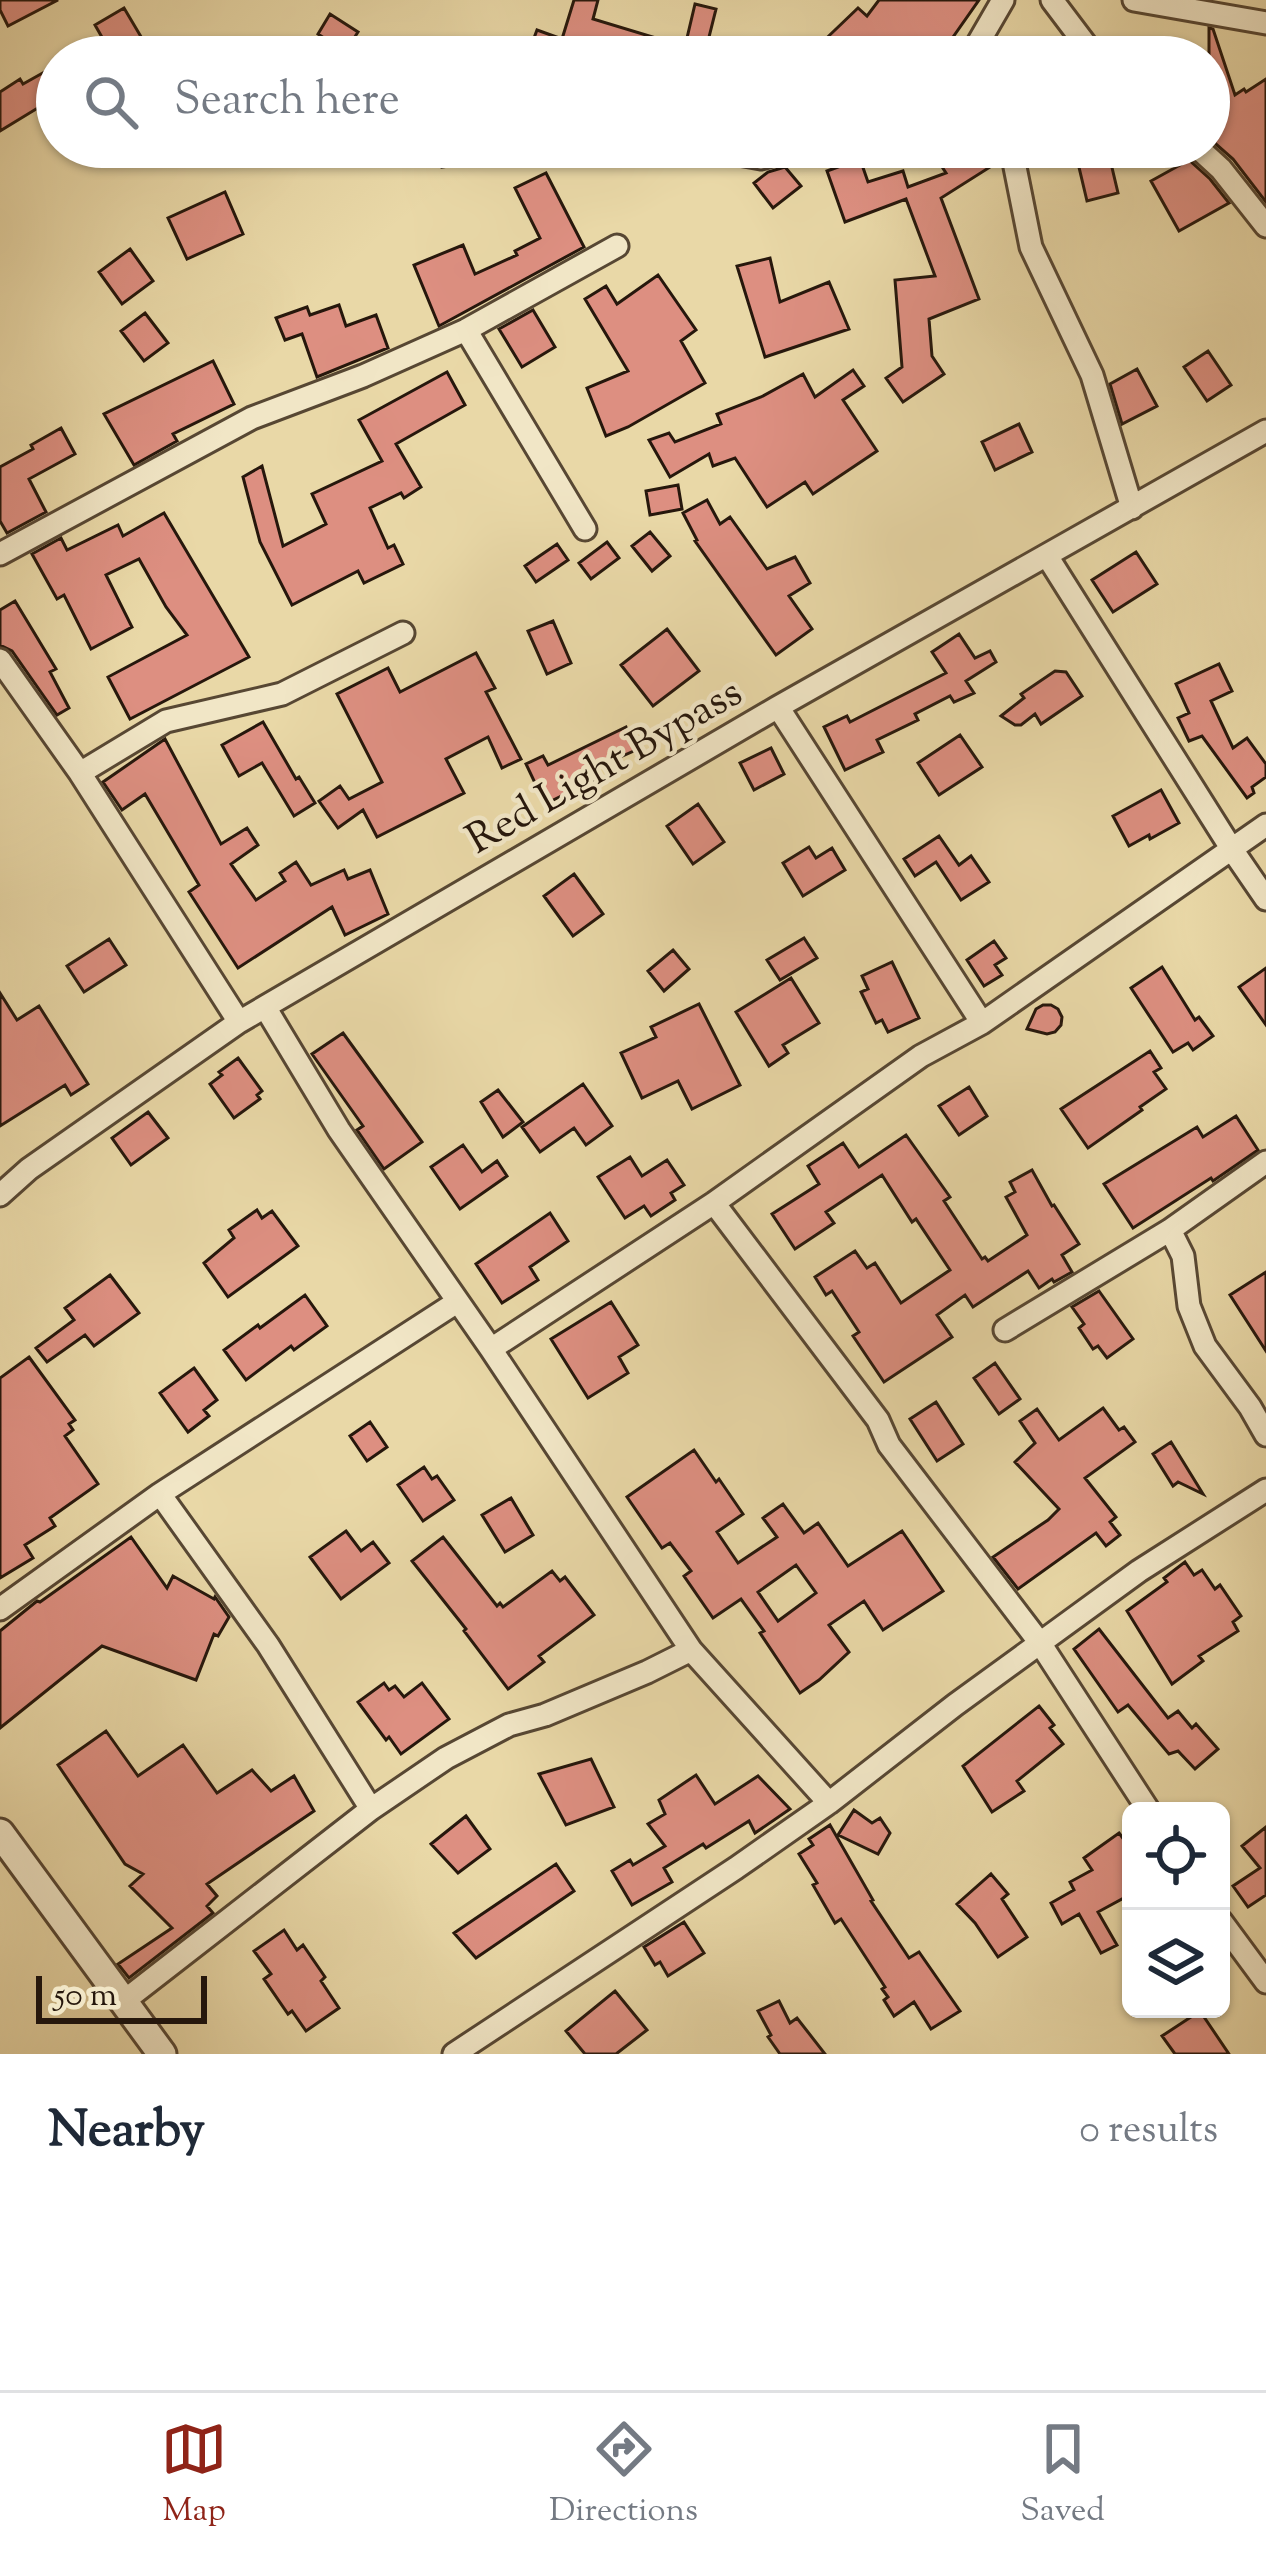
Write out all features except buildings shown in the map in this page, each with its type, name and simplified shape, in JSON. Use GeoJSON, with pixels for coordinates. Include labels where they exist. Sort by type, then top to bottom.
{"type":"FeatureCollection","features":[{"type":"Feature","properties":{"kind":"street"},"geometry":{"type":"LineString","coordinates":[[982,36],[1003,0]]}},
{"type":"Feature","properties":{"kind":"street"},"geometry":{"type":"LineString","coordinates":[[1052,0],[1077,36]]}},
{"type":"Feature","properties":{"kind":"street"},"geometry":{"type":"LineString","coordinates":[[1134,0],[1266,23]]}},
{"type":"Feature","properties":{"kind":"street"},"geometry":{"type":"LineString","coordinates":[[1015,168],[1031,247],[1092,375],[1132,508]]}},
{"type":"Feature","properties":{"kind":"street"},"geometry":{"type":"LineString","coordinates":[[1220,168],[1266,226]]}},
{"type":"Feature","properties":{"kind":"street"},"geometry":{"type":"LineString","coordinates":[[0,554],[252,418],[466,330],[617,246]]}},
{"type":"Feature","properties":{"kind":"street"},"geometry":{"type":"LineString","coordinates":[[466,330],[585,529]]}},
{"type":"Feature","properties":{"kind":"street","name":"Red Light Bypass"},"geometry":{"type":"LineString","coordinates":[[0,1195],[29,1169],[239,1022],[778,707],[1266,431]]}},
{"type":"Feature","properties":{"kind":"street"},"geometry":{"type":"LineString","coordinates":[[1047,556],[1266,899]]}},
{"type":"Feature","properties":{"kind":"street"},"geometry":{"type":"LineString","coordinates":[[80,773],[166,721],[282,694],[403,633]]}},
{"type":"Feature","properties":{"kind":"street"},"geometry":{"type":"LineString","coordinates":[[0,660],[80,773],[239,1022]]}},
{"type":"Feature","properties":{"kind":"street"},"geometry":{"type":"LineString","coordinates":[[778,707],[982,1023]]}},
{"type":"Feature","properties":{"kind":"street"},"geometry":{"type":"LineString","coordinates":[[491,1348],[714,1203],[921,1056],[982,1023],[1266,825]]}},
{"type":"Feature","properties":{"kind":"street"},"geometry":{"type":"LineString","coordinates":[[265,1007],[339,1130],[491,1348],[691,1650],[829,1803]]}},
{"type":"Feature","properties":{"kind":"street"},"geometry":{"type":"LineString","coordinates":[[1005,1330],[1170,1230],[1266,1162]]}},
{"type":"Feature","properties":{"kind":"street"},"geometry":{"type":"LineString","coordinates":[[714,1203],[1040,1643],[1143,1802]]}},
{"type":"Feature","properties":{"kind":"street"},"geometry":{"type":"LineString","coordinates":[[1170,1230],[1183,1256],[1189,1306],[1205,1346],[1266,1436]]}},
{"type":"Feature","properties":{"kind":"street"},"geometry":{"type":"LineString","coordinates":[[0,1609],[160,1494],[457,1301]]}},
{"type":"Feature","properties":{"kind":"street"},"geometry":{"type":"LineString","coordinates":[[454,2054],[736,1868],[1156,1560],[1266,1490]]}},
{"type":"Feature","properties":{"kind":"street"},"geometry":{"type":"LineString","coordinates":[[160,1494],[268,1645],[370,1809]]}},
{"type":"Feature","properties":{"kind":"street"},"geometry":{"type":"LineString","coordinates":[[124,2002],[370,1809],[446,1759],[509,1726],[691,1650]]}},
{"type":"Feature","properties":{"kind":"street"},"geometry":{"type":"LineString","coordinates":[[0,1833],[162,2054]]}},
{"type":"Feature","properties":{"kind":"street"},"geometry":{"type":"LineString","coordinates":[[1230,1934],[1266,1982]]}}]}
